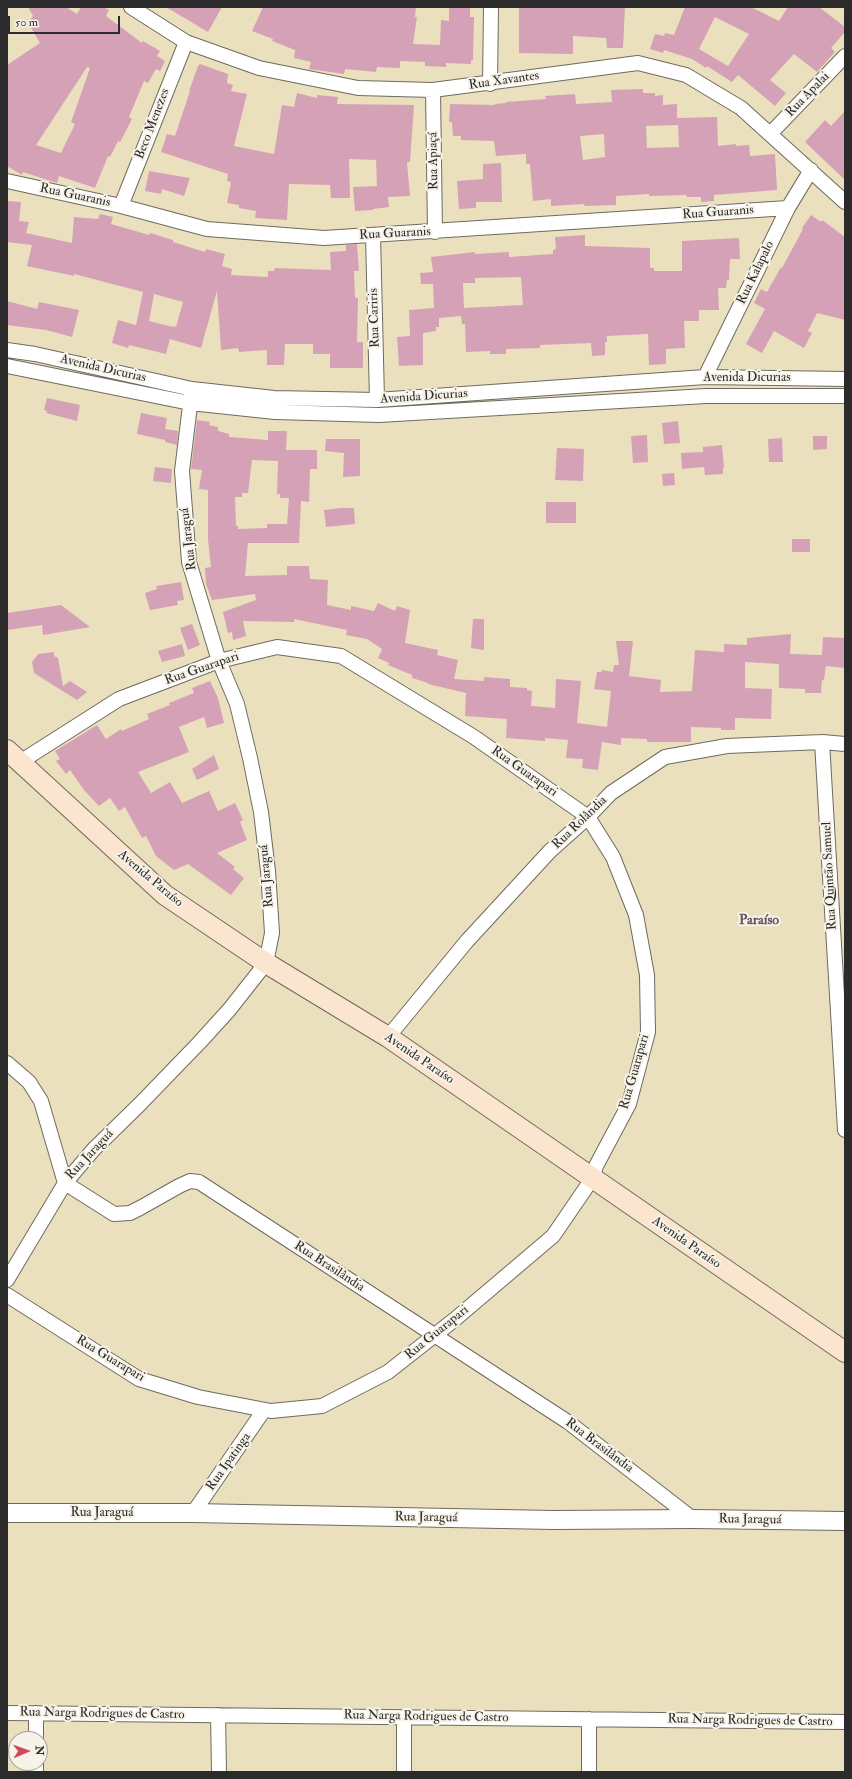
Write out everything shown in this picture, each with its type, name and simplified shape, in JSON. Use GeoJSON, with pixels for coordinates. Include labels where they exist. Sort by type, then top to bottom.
{"type":"FeatureCollection","features":[{"type":"Feature","properties":{"kind":"main road","name":"Avenida Paraíso"},"geometry":{"type":"LineString","coordinates":[[13,756],[165,895],[266,963],[388,1037],[845,1352]]}},
{"type":"Feature","properties":{"kind":"street","name":"Rua Xavantes"},"geometry":{"type":"LineString","coordinates":[[132,7],[186,42],[259,68],[358,88],[433,90],[490,84],[638,63],[686,75],[741,108],[845,202]]}},
{"type":"Feature","properties":{"kind":"street"},"geometry":{"type":"LineString","coordinates":[[490,84],[491,7]]}},
{"type":"Feature","properties":{"kind":"street","name":"Beco Menezes"},"geometry":{"type":"LineString","coordinates":[[121,206],[186,42]]}},
{"type":"Feature","properties":{"kind":"street","name":"Rua Apalai"},"geometry":{"type":"LineString","coordinates":[[770,134],[845,56]]}},
{"type":"Feature","properties":{"kind":"street","name":"Rua Apiaçá"},"geometry":{"type":"LineString","coordinates":[[433,90],[435,232]]}},
{"type":"Feature","properties":{"kind":"street","name":"Rua Kalapalo"},"geometry":{"type":"LineString","coordinates":[[705,377],[788,208],[811,170]]}},
{"type":"Feature","properties":{"kind":"street","name":"Rua Guaranis"},"geometry":{"type":"LineString","coordinates":[[7,181],[121,206],[207,229],[324,238],[788,208]]}},
{"type":"Feature","properties":{"kind":"street","name":"Rua Cariris"},"geometry":{"type":"LineString","coordinates":[[372,235],[377,400]]}},
{"type":"Feature","properties":{"kind":"street","name":"Avenida Dicurias"},"geometry":{"type":"LineString","coordinates":[[7,350],[35,354],[192,389],[274,398],[377,400],[705,377],[845,378]]}},
{"type":"Feature","properties":{"kind":"street","name":"Avenida Dicurias"},"geometry":{"type":"LineString","coordinates":[[7,366],[190,403],[275,412],[379,414],[706,396],[845,396]]}},
{"type":"Feature","properties":{"kind":"street","name":"Rua Jaraguá"},"geometry":{"type":"LineString","coordinates":[[7,1280],[65,1183],[94,1149],[140,1104],[229,1010],[266,963],[272,933],[268,871],[260,812],[250,758],[237,704],[219,661],[189,562],[182,471],[192,389]]}},
{"type":"Feature","properties":{"kind":"street","name":"Rua Guarapari"},"geometry":{"type":"LineString","coordinates":[[7,1295],[139,1379],[198,1397],[264,1410],[271,1411],[322,1406],[388,1372],[434,1336],[552,1236],[592,1179],[596,1166],[629,1104],[648,1032],[647,975],[636,915],[614,856],[588,817],[474,737],[340,656],[277,647],[219,661],[119,699],[13,756]]}},
{"type":"Feature","properties":{"kind":"street","name":"Rua Rolândia"},"geometry":{"type":"LineString","coordinates":[[388,1037],[467,941],[550,851],[588,817],[611,793],[665,757],[727,746],[822,742],[845,744]]}},
{"type":"Feature","properties":{"kind":"street","name":"Rua Quintão Samuel"},"geometry":{"type":"LineString","coordinates":[[822,742],[845,1130]]}},
{"type":"Feature","properties":{"kind":"street"},"geometry":{"type":"LineString","coordinates":[[7,1063],[29,1082],[41,1101],[65,1183]]}},
{"type":"Feature","properties":{"kind":"street","name":"Rua Brasilândia"},"geometry":{"type":"LineString","coordinates":[[65,1183],[114,1214],[130,1213],[178,1186],[190,1181],[200,1182],[568,1422],[694,1519]]}},
{"type":"Feature","properties":{"kind":"street","name":"Rua Ipatinga"},"geometry":{"type":"LineString","coordinates":[[193,1513],[264,1410]]}},
{"type":"Feature","properties":{"kind":"street","name":"Rua Jaraguá"},"geometry":{"type":"LineString","coordinates":[[7,1514],[193,1513],[553,1520],[694,1519],[845,1521]]}},
{"type":"Feature","properties":{"kind":"street","name":"Rua Narga Rodrigues de Castro"},"geometry":{"type":"LineString","coordinates":[[7,1713],[845,1722]]}},
{"type":"Feature","properties":{"kind":"street"},"geometry":{"type":"LineString","coordinates":[[36,1713],[36,1731]]}},
{"type":"Feature","properties":{"kind":"street"},"geometry":{"type":"LineString","coordinates":[[218,1715],[219,1772]]}},
{"type":"Feature","properties":{"kind":"street"},"geometry":{"type":"LineString","coordinates":[[404,1717],[404,1772]]}},
{"type":"Feature","properties":{"kind":"street"},"geometry":{"type":"LineString","coordinates":[[589,1772],[590,1719]]}},
{"type":"Feature","properties":{"kind":"building"},"geometry":{"type":"Polygon","coordinates":[[[28,7],[66,7],[77,14],[81,7],[103,7],[109,10],[106,16],[142,43],[143,41],[160,51],[157,56],[165,61],[160,71],[156,69],[148,83],[144,81],[129,117],[132,119],[120,142],[118,141],[110,157],[108,156],[95,188],[59,176],[57,183],[23,172],[22,175],[7,166],[7,65],[40,43],[28,23],[33,16],[28,7]],[[87,67],[36,145],[61,153],[75,124],[71,122],[90,68],[87,67]]]}},
{"type":"Feature","properties":{"kind":"building"},"geometry":{"type":"Polygon","coordinates":[[[166,7],[222,7],[208,32],[166,7]]]}},
{"type":"Feature","properties":{"kind":"building"},"geometry":{"type":"Polygon","coordinates":[[[263,7],[416,7],[415,17],[417,17],[413,44],[440,45],[441,20],[449,21],[449,7],[470,7],[470,17],[474,17],[473,60],[471,60],[471,64],[446,63],[446,67],[425,66],[425,62],[400,61],[400,68],[377,67],[376,72],[345,69],[344,74],[309,69],[311,62],[294,58],[295,50],[252,31],[263,7]]]}},
{"type":"Feature","properties":{"kind":"building"},"geometry":{"type":"Polygon","coordinates":[[[519,7],[625,7],[623,48],[607,48],[606,38],[573,36],[573,54],[519,53],[519,7]]]}},
{"type":"Feature","properties":{"kind":"building"},"geometry":{"type":"Polygon","coordinates":[[[685,7],[751,7],[779,21],[788,7],[819,7],[845,27],[845,32],[831,48],[835,52],[817,72],[794,54],[770,80],[786,93],[775,106],[738,75],[732,82],[707,66],[706,68],[692,59],[664,50],[663,53],[650,49],[655,34],[664,36],[665,33],[674,35],[685,7]],[[715,17],[699,49],[728,66],[749,34],[715,17]]]}},
{"type":"Feature","properties":{"kind":"building"},"geometry":{"type":"Polygon","coordinates":[[[200,64],[228,74],[227,83],[233,85],[231,91],[247,94],[234,146],[274,154],[282,105],[294,107],[297,93],[317,98],[317,95],[338,97],[337,104],[414,105],[410,162],[407,162],[410,196],[388,197],[389,207],[355,211],[353,187],[377,186],[376,160],[349,159],[350,198],[331,198],[330,185],[289,184],[287,220],[255,218],[256,211],[239,208],[239,205],[227,203],[231,182],[227,181],[228,174],[161,152],[167,134],[175,136],[189,91],[200,64]]]}},
{"type":"Feature","properties":{"kind":"building"},"geometry":{"type":"Polygon","coordinates":[[[643,89],[643,93],[655,93],[655,96],[663,95],[663,105],[677,104],[677,118],[717,117],[718,146],[736,144],[736,146],[749,145],[750,156],[775,154],[777,190],[714,195],[714,201],[701,202],[701,197],[687,197],[686,195],[649,196],[649,194],[616,196],[616,205],[585,206],[584,204],[551,206],[551,199],[533,201],[530,164],[526,164],[526,154],[496,156],[494,141],[461,140],[461,136],[453,136],[452,122],[449,122],[450,104],[495,105],[506,102],[546,99],[545,96],[575,94],[576,104],[612,102],[611,90],[643,89]],[[678,125],[646,126],[647,148],[679,147],[678,125]],[[604,134],[580,136],[583,160],[605,157],[604,134]]]}},
{"type":"Feature","properties":{"kind":"building"},"geometry":{"type":"Polygon","coordinates":[[[845,111],[845,180],[805,142],[825,120],[831,126],[845,111]]]}},
{"type":"Feature","properties":{"kind":"building"},"geometry":{"type":"Polygon","coordinates":[[[501,163],[502,202],[476,202],[476,208],[459,209],[457,181],[483,179],[483,164],[501,163]]]}},
{"type":"Feature","properties":{"kind":"building"},"geometry":{"type":"Polygon","coordinates":[[[149,171],[190,178],[184,196],[162,189],[161,194],[145,191],[149,171]]]}},
{"type":"Feature","properties":{"kind":"building"},"geometry":{"type":"Polygon","coordinates":[[[7,201],[21,202],[19,221],[29,222],[26,233],[72,243],[74,217],[98,219],[100,214],[113,217],[111,224],[149,235],[150,233],[205,252],[206,249],[225,254],[222,266],[232,269],[231,275],[268,277],[268,271],[274,271],[275,268],[331,270],[330,252],[346,251],[346,245],[357,244],[359,271],[354,271],[355,298],[358,298],[357,342],[363,342],[363,368],[330,368],[330,354],[313,354],[313,344],[285,344],[284,365],[267,365],[267,350],[239,352],[238,348],[221,350],[217,291],[201,348],[170,339],[166,354],[129,345],[128,348],[112,343],[118,320],[136,325],[143,292],[74,274],[74,276],[27,266],[32,245],[7,242],[7,201]],[[154,294],[149,321],[176,327],[183,302],[154,294]]]}},
{"type":"Feature","properties":{"kind":"building"},"geometry":{"type":"Polygon","coordinates":[[[811,215],[821,222],[822,220],[845,237],[845,320],[817,313],[808,331],[812,333],[804,348],[774,331],[762,353],[746,344],[765,309],[754,303],[761,289],[767,292],[781,267],[782,268],[803,229],[802,228],[811,215]]]}},
{"type":"Feature","properties":{"kind":"building"},"geometry":{"type":"Polygon","coordinates":[[[585,235],[585,246],[650,248],[650,268],[654,268],[654,271],[682,271],[682,241],[739,238],[740,259],[730,259],[729,280],[727,280],[726,288],[718,288],[719,310],[699,310],[699,321],[684,321],[685,348],[666,349],[666,364],[649,365],[648,334],[607,336],[607,342],[605,342],[605,355],[592,356],[591,343],[540,345],[540,348],[506,349],[506,354],[490,354],[490,351],[466,352],[465,324],[462,324],[461,316],[439,318],[439,327],[436,327],[436,331],[423,333],[423,365],[399,366],[397,337],[410,336],[409,310],[434,308],[433,284],[421,284],[420,273],[433,272],[431,257],[475,252],[475,254],[509,252],[509,257],[553,254],[553,250],[556,249],[555,237],[585,235]],[[521,277],[475,278],[475,283],[463,283],[464,308],[523,305],[521,277]]]}},
{"type":"Feature","properties":{"kind":"building"},"geometry":{"type":"Polygon","coordinates":[[[7,301],[37,309],[39,302],[79,310],[72,337],[46,330],[7,325],[7,301]]]}},
{"type":"Feature","properties":{"kind":"building"},"geometry":{"type":"Polygon","coordinates":[[[47,398],[80,405],[77,421],[46,413],[47,411],[44,410],[47,398]]]}},
{"type":"Feature","properties":{"kind":"building"},"geometry":{"type":"Polygon","coordinates":[[[141,413],[167,418],[165,429],[178,431],[177,445],[165,442],[165,440],[137,434],[141,413]]]}},
{"type":"Feature","properties":{"kind":"building"},"geometry":{"type":"Polygon","coordinates":[[[197,420],[210,422],[209,425],[218,427],[218,431],[229,434],[229,437],[268,440],[268,431],[287,431],[286,450],[317,450],[317,469],[310,469],[309,502],[301,501],[299,543],[248,543],[245,576],[287,575],[287,566],[309,566],[310,579],[328,580],[327,605],[351,610],[351,606],[374,611],[378,603],[395,611],[397,606],[410,610],[405,643],[438,650],[437,655],[458,660],[454,679],[484,681],[484,677],[510,679],[510,687],[527,688],[527,690],[532,691],[531,706],[555,708],[556,679],[581,681],[577,723],[607,727],[611,691],[594,689],[597,672],[601,672],[602,670],[613,672],[614,665],[619,665],[616,641],[633,641],[629,676],[661,680],[660,692],[692,691],[695,650],[724,652],[724,644],[747,645],[747,638],[791,634],[790,654],[822,655],[823,637],[845,638],[845,668],[826,666],[824,680],[822,680],[821,693],[805,693],[805,689],[779,688],[779,664],[745,662],[745,688],[772,689],[771,719],[735,718],[735,730],[691,727],[691,742],[647,742],[647,739],[621,738],[621,745],[602,742],[598,770],[582,768],[583,759],[566,758],[568,740],[545,738],[545,741],[506,738],[507,719],[465,716],[466,693],[428,684],[412,678],[412,675],[388,665],[389,663],[378,658],[382,649],[367,639],[346,635],[347,630],[294,619],[294,622],[243,621],[246,636],[233,640],[232,632],[228,633],[223,612],[256,600],[255,594],[212,600],[206,584],[205,568],[211,567],[208,540],[208,490],[199,489],[202,470],[191,469],[197,420]],[[252,460],[248,493],[242,493],[242,497],[235,497],[236,526],[238,526],[238,529],[267,528],[267,524],[287,524],[289,498],[280,498],[280,494],[277,494],[278,461],[252,460]]]}},
{"type":"Feature","properties":{"kind":"building"},"geometry":{"type":"Polygon","coordinates":[[[678,421],[680,443],[664,444],[662,423],[678,421]]]}},
{"type":"Feature","properties":{"kind":"building"},"geometry":{"type":"Polygon","coordinates":[[[647,435],[648,462],[633,463],[631,436],[647,435]]]}},
{"type":"Feature","properties":{"kind":"building"},"geometry":{"type":"Polygon","coordinates":[[[813,436],[827,436],[827,449],[813,450],[813,436]]]}},
{"type":"Feature","properties":{"kind":"building"},"geometry":{"type":"Polygon","coordinates":[[[782,438],[783,462],[769,462],[768,439],[782,438]]]}},
{"type":"Feature","properties":{"kind":"building"},"geometry":{"type":"Polygon","coordinates":[[[326,439],[360,439],[360,476],[343,477],[344,453],[325,451],[326,439]]]}},
{"type":"Feature","properties":{"kind":"building"},"geometry":{"type":"Polygon","coordinates":[[[722,445],[724,468],[723,474],[705,475],[704,467],[682,469],[681,453],[703,452],[703,447],[722,445]]]}},
{"type":"Feature","properties":{"kind":"building"},"geometry":{"type":"Polygon","coordinates":[[[557,448],[584,449],[583,481],[555,480],[557,448]]]}},
{"type":"Feature","properties":{"kind":"building"},"geometry":{"type":"Polygon","coordinates":[[[155,467],[172,469],[171,483],[153,481],[155,467]]]}},
{"type":"Feature","properties":{"kind":"building"},"geometry":{"type":"Polygon","coordinates":[[[674,473],[675,485],[663,486],[662,474],[674,473]]]}},
{"type":"Feature","properties":{"kind":"building"},"geometry":{"type":"Polygon","coordinates":[[[546,502],[576,502],[576,523],[546,523],[546,502]]]}},
{"type":"Feature","properties":{"kind":"building"},"geometry":{"type":"Polygon","coordinates":[[[354,508],[355,524],[326,527],[324,510],[354,508]]]}},
{"type":"Feature","properties":{"kind":"building"},"geometry":{"type":"Polygon","coordinates":[[[792,539],[810,539],[810,552],[792,552],[792,539]]]}},
{"type":"Feature","properties":{"kind":"building"},"geometry":{"type":"Polygon","coordinates":[[[181,582],[184,600],[177,601],[178,605],[150,610],[145,593],[157,589],[156,586],[181,582]]]}},
{"type":"Feature","properties":{"kind":"building"},"geometry":{"type":"Polygon","coordinates":[[[61,605],[90,627],[43,635],[42,625],[7,630],[7,613],[61,605]]]}},
{"type":"Feature","properties":{"kind":"building"},"geometry":{"type":"Polygon","coordinates":[[[473,619],[484,619],[484,650],[471,648],[473,619]]]}},
{"type":"Feature","properties":{"kind":"building"},"geometry":{"type":"Polygon","coordinates":[[[192,624],[200,645],[188,650],[180,628],[192,624]]]}},
{"type":"Feature","properties":{"kind":"building"},"geometry":{"type":"Polygon","coordinates":[[[182,644],[185,656],[162,662],[158,651],[182,644]]]}},
{"type":"Feature","properties":{"kind":"building"},"geometry":{"type":"Polygon","coordinates":[[[54,652],[54,656],[58,658],[63,686],[70,681],[87,692],[77,700],[34,673],[32,662],[38,654],[54,652]]]}},
{"type":"Feature","properties":{"kind":"building"},"geometry":{"type":"Polygon","coordinates":[[[210,681],[218,698],[224,723],[207,728],[204,717],[179,727],[189,752],[138,772],[151,793],[170,782],[182,803],[209,791],[218,811],[235,803],[243,820],[240,822],[247,840],[217,853],[235,867],[233,869],[244,878],[231,895],[188,864],[174,870],[156,856],[146,836],[142,838],[125,807],[119,811],[110,798],[99,806],[84,790],[70,770],[66,774],[56,761],[60,759],[55,751],[97,725],[106,739],[121,729],[122,731],[149,719],[147,714],[194,693],[192,688],[210,681]]]}},
{"type":"Feature","properties":{"kind":"building"},"geometry":{"type":"Polygon","coordinates":[[[214,755],[219,769],[197,780],[192,769],[214,755]]]}},
{"type":"Feature","properties":{"kind":"district","name":"Paraíso"},"geometry":{"type":"Point","coordinates":[759,921]}}]}
